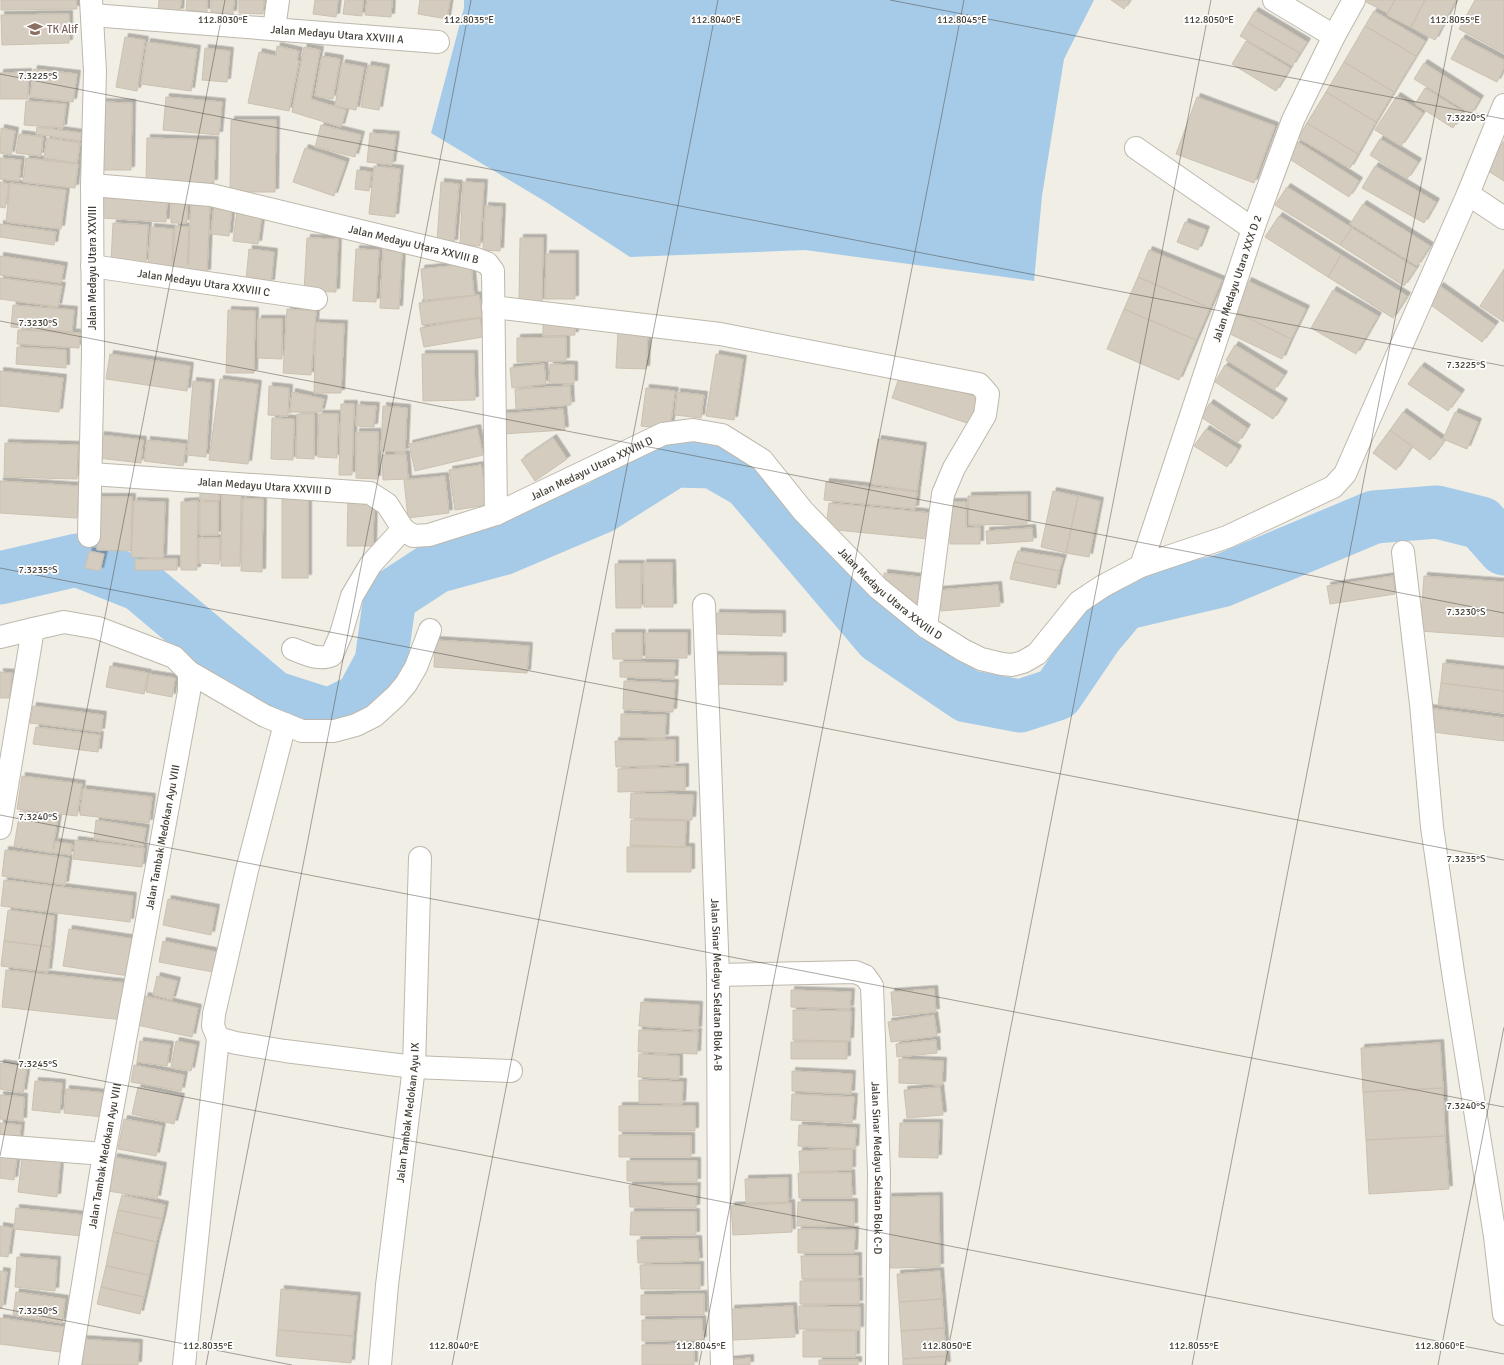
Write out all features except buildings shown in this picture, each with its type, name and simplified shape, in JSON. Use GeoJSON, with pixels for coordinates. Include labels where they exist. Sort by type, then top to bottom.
{"type":"FeatureCollection","features":[{"type":"Feature","properties":{"kind":"street"},"geometry":{"type":"LineString","coordinates":[[274,29],[278,0]]}},
{"type":"Feature","properties":{"kind":"street"},"geometry":{"type":"LineString","coordinates":[[1274,0],[1334,36]]}},
{"type":"Feature","properties":{"kind":"street","name":"Jalan Medayu Utara XXX D 2"},"geometry":{"type":"LineString","coordinates":[[1141,566],[1253,229],[1293,120],[1334,36],[1354,0]]}},
{"type":"Feature","properties":{"kind":"street","name":"Jalan Medayu Utara XXVIII A"},"geometry":{"type":"LineString","coordinates":[[92,7],[274,29],[438,42]]}},
{"type":"Feature","properties":{"kind":"street","name":"Jalan Medayu Utara XXVIII"},"geometry":{"type":"LineString","coordinates":[[90,536],[92,185],[95,71],[92,7]]}},
{"type":"Feature","properties":{"kind":"street"},"geometry":{"type":"LineString","coordinates":[[1141,566],[1227,537],[1333,487],[1345,474],[1468,194],[1504,105]]}},
{"type":"Feature","properties":{"kind":"street"},"geometry":{"type":"LineString","coordinates":[[1136,148],[1253,229]]}},
{"type":"Feature","properties":{"kind":"street","name":"Jalan Medayu Utara XXVIII B"},"geometry":{"type":"LineString","coordinates":[[92,185],[211,195],[476,259],[487,263],[492,271],[496,514]]}},
{"type":"Feature","properties":{"kind":"street"},"geometry":{"type":"LineString","coordinates":[[1468,194],[1504,218]]}},
{"type":"Feature","properties":{"kind":"street","name":"Jalan Medayu Utara XXVIII C"},"geometry":{"type":"LineString","coordinates":[[92,266],[316,299]]}},
{"type":"Feature","properties":{"kind":"street"},"geometry":{"type":"LineString","coordinates":[[493,306],[720,334],[979,384],[988,394],[985,415],[954,468],[943,494],[926,627]]}},
{"type":"Feature","properties":{"kind":"street","name":"Jalan Medayu Utara XXVIII D"},"geometry":{"type":"LineString","coordinates":[[91,474],[370,493],[387,504],[403,529],[413,536],[429,535],[496,514],[662,434],[693,430],[722,435],[762,460],[803,510],[878,588],[926,627],[963,650],[981,659],[1012,665],[1023,662],[1037,654],[1079,602],[1103,586],[1141,566]]}},
{"type":"Feature","properties":{"kind":"street"},"geometry":{"type":"LineString","coordinates":[[293,649],[312,656],[325,658],[332,655],[352,596],[372,564],[403,529]]}},
{"type":"Feature","properties":{"kind":"street"},"geometry":{"type":"LineString","coordinates":[[1403,552],[1420,696],[1434,835],[1453,972],[1495,1236],[1504,1314]]}},
{"type":"Feature","properties":{"kind":"street","name":"Jalan Sinar Medayu Selatan Blok A-B"},"geometry":{"type":"LineString","coordinates":[[704,605],[718,975],[719,1267],[722,1365]]}},
{"type":"Feature","properties":{"kind":"street"},"geometry":{"type":"LineString","coordinates":[[0,637],[64,622],[98,628],[174,657],[189,672],[265,716],[302,731],[334,731],[356,725],[374,716],[396,696],[406,684],[416,667],[430,630]]}},
{"type":"Feature","properties":{"kind":"street"},"geometry":{"type":"LineString","coordinates":[[0,828],[33,630]]}},
{"type":"Feature","properties":{"kind":"street","name":"Jalan Tambak Medokan Ayu VIII"},"geometry":{"type":"LineString","coordinates":[[70,1365],[104,1154],[189,692],[189,672]]}},
{"type":"Feature","properties":{"kind":"street"},"geometry":{"type":"LineString","coordinates":[[184,1365],[218,1038],[213,1026],[214,1014],[247,870],[285,724]]}},
{"type":"Feature","properties":{"kind":"street","name":"Jalan Tambak Medokan Ayu IX"},"geometry":{"type":"LineString","coordinates":[[380,1365],[387,1285],[414,1067],[420,858]]}},
{"type":"Feature","properties":{"kind":"street","name":"Jalan Sinar Medayu Selatan Blok C-D"},"geometry":{"type":"LineString","coordinates":[[718,975],[850,972],[862,974],[872,986],[879,1165],[877,1365]]}},
{"type":"Feature","properties":{"kind":"street"},"geometry":{"type":"LineString","coordinates":[[218,1038],[236,1043],[285,1051],[414,1067],[511,1071]]}},
{"type":"Feature","properties":{"kind":"street"},"geometry":{"type":"LineString","coordinates":[[0,1146],[104,1154]]}},
{"type":"Feature","properties":{"kind":"water"},"geometry":{"type":"Polygon","coordinates":[[[464,0],[1094,0],[1064,59],[1042,196],[1034,281],[805,250],[630,257],[546,202],[431,133],[464,8],[464,0]]]}},
{"type":"Feature","properties":{"kind":"waterway"},"geometry":{"type":"LineString","coordinates":[[0,578],[77,560],[140,585],[273,697],[329,715],[361,699],[381,662],[390,597],[436,567],[502,549],[601,507],[674,461],[713,462],[748,482],[880,637],[967,696],[1020,706],[1057,694],[1097,635],[1123,604],[1221,581],[1374,517],[1437,512],[1481,523],[1504,549]]}},
{"type":"Feature","properties":{"kind":"place","name":"TK Alif"},"geometry":{"type":"Point","coordinates":[35,29]}}]}
